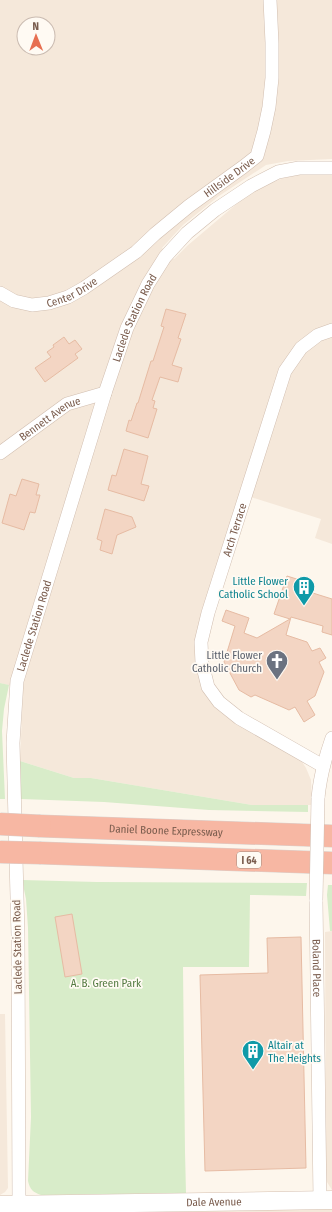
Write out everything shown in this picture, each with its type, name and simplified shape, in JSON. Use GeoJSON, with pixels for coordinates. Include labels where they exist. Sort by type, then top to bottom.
{"type":"FeatureCollection","features":[{"type":"Feature","properties":{"kind":"highway","name":"Daniel Boone Expressway"},"geometry":{"type":"LineString","coordinates":[[0,824],[332,836]]}},
{"type":"Feature","properties":{"kind":"highway","name":"I 64"},"geometry":{"type":"LineString","coordinates":[[0,852],[332,863]]}},
{"type":"Feature","properties":{"kind":"street","name":"Hillside Drive"},"geometry":{"type":"LineString","coordinates":[[136,252],[189,206],[257,156],[264,131],[272,78],[270,0]]}},
{"type":"Feature","properties":{"kind":"street","name":"Laclede Station Road"},"geometry":{"type":"LineString","coordinates":[[19,1208],[18,935],[13,743],[17,681],[126,328],[148,284],[165,257],[187,233],[215,210],[251,186],[278,172],[299,168],[332,168]]}},
{"type":"Feature","properties":{"kind":"street","name":"Center Drive"},"geometry":{"type":"LineString","coordinates":[[0,293],[14,301],[32,305],[49,303],[68,297],[84,288],[136,252]]}},
{"type":"Feature","properties":{"kind":"street","name":"Arch Terrace"},"geometry":{"type":"LineString","coordinates":[[323,766],[239,718],[219,702],[208,687],[202,663],[201,642],[208,613],[285,371],[300,348],[318,335],[332,330]]}},
{"type":"Feature","properties":{"kind":"street","name":"Bennett Avenue"},"geometry":{"type":"LineString","coordinates":[[0,453],[67,404],[105,393]]}},
{"type":"Feature","properties":{"kind":"street","name":"Boland Place"},"geometry":{"type":"LineString","coordinates":[[326,1200],[316,900],[319,786],[323,766],[332,738]]}},
{"type":"Feature","properties":{"kind":"street","name":"Dale Avenue"},"geometry":{"type":"LineString","coordinates":[[0,1205],[19,1208],[326,1200]]}},
{"type":"Feature","properties":{"kind":"shaded area"},"geometry":{"type":"Polygon","coordinates":[[[0,0],[332,0],[332,159],[288,161],[266,165],[219,196],[183,225],[162,248],[174,259],[187,246],[246,196],[270,183],[306,173],[332,173],[332,544],[315,538],[321,519],[241,494],[196,647],[195,662],[201,683],[210,698],[223,713],[237,723],[299,757],[311,780],[312,805],[252,805],[91,778],[74,778],[20,761],[23,689],[0,683],[0,0]]]}},
{"type":"Feature","properties":{"kind":"shaded area"},"geometry":{"type":"Polygon","coordinates":[[[332,931],[332,1190],[327,1182],[326,1175],[325,932],[332,931]]]}},
{"type":"Feature","properties":{"kind":"shaded area"},"geometry":{"type":"Polygon","coordinates":[[[0,1014],[5,1014],[8,1188],[0,1195],[0,1014]]]}},
{"type":"Feature","properties":{"kind":"shaded area"},"geometry":{"type":"Polygon","coordinates":[[[332,1209],[332,1212],[159,1212],[332,1209]]]}},
{"type":"Feature","properties":{"kind":"green space"},"geometry":{"type":"Polygon","coordinates":[[[0,683],[9,685],[4,709],[2,731],[5,799],[0,799],[0,683]]]}},
{"type":"Feature","properties":{"kind":"green space"},"geometry":{"type":"Polygon","coordinates":[[[20,761],[74,778],[91,778],[252,805],[308,805],[308,812],[209,810],[104,802],[21,799],[20,761]]]}},
{"type":"Feature","properties":{"kind":"green space","name":"A. B. Green Park"},"geometry":{"type":"Polygon","coordinates":[[[22,880],[97,882],[307,883],[306,896],[250,895],[249,967],[183,967],[186,1193],[41,1195],[31,1189],[28,1181],[31,1117],[28,928],[26,899],[22,880]]]}},
{"type":"Feature","properties":{"kind":"green space"},"geometry":{"type":"Polygon","coordinates":[[[328,885],[332,885],[332,931],[330,931],[327,895],[328,885]]]}},
{"type":"Feature","properties":{"kind":"building"},"geometry":{"type":"Polygon","coordinates":[[[166,309],[186,314],[178,338],[181,339],[172,365],[182,368],[178,382],[160,377],[152,400],[155,401],[153,408],[157,409],[148,438],[126,431],[129,420],[131,421],[138,403],[151,361],[153,361],[164,327],[161,326],[166,309]]]}},
{"type":"Feature","properties":{"kind":"building"},"geometry":{"type":"Polygon","coordinates":[[[64,337],[69,344],[75,340],[82,349],[75,354],[78,358],[45,382],[35,368],[51,357],[47,352],[54,347],[53,345],[64,337]]]}},
{"type":"Feature","properties":{"kind":"building"},"geometry":{"type":"Polygon","coordinates":[[[124,449],[148,456],[141,484],[149,486],[144,501],[108,490],[112,475],[116,476],[124,449]]]}},
{"type":"Feature","properties":{"kind":"building"},"geometry":{"type":"Polygon","coordinates":[[[22,479],[39,484],[36,495],[40,495],[35,513],[30,512],[24,530],[2,523],[10,494],[16,496],[22,479]]]}},
{"type":"Feature","properties":{"kind":"building"},"geometry":{"type":"Polygon","coordinates":[[[105,509],[132,517],[136,527],[117,535],[112,554],[100,550],[102,541],[97,539],[105,509]]]}},
{"type":"Feature","properties":{"kind":"building","name":"Little Flower Catholic Church"},"geometry":{"type":"Polygon","coordinates":[[[287,576],[303,581],[300,589],[332,599],[332,635],[322,632],[323,626],[291,617],[286,635],[307,642],[312,651],[320,648],[326,658],[319,662],[324,672],[315,696],[307,701],[315,715],[304,722],[295,707],[289,710],[255,695],[251,697],[239,690],[224,662],[235,626],[222,621],[226,610],[249,618],[244,633],[257,638],[290,619],[274,614],[287,576]]]}},
{"type":"Feature","properties":{"kind":"building"},"geometry":{"type":"Polygon","coordinates":[[[72,914],[82,974],[65,977],[55,917],[72,914]]]}},
{"type":"Feature","properties":{"kind":"building","name":"Altair at The Heights"},"geometry":{"type":"Polygon","coordinates":[[[301,937],[306,1168],[205,1171],[200,975],[268,973],[267,938],[301,937]]]}},
{"type":"Feature","properties":{"kind":"place","name":"Little Flower Catholic School"},"geometry":{"type":"Point","coordinates":[304,606]}},
{"type":"Feature","properties":{"kind":"place","name":"Little Flower Catholic Church"},"geometry":{"type":"Point","coordinates":[277,680]}},
{"type":"Feature","properties":{"kind":"place","name":"Altair at The Heights"},"geometry":{"type":"Point","coordinates":[253,1070]}}]}
